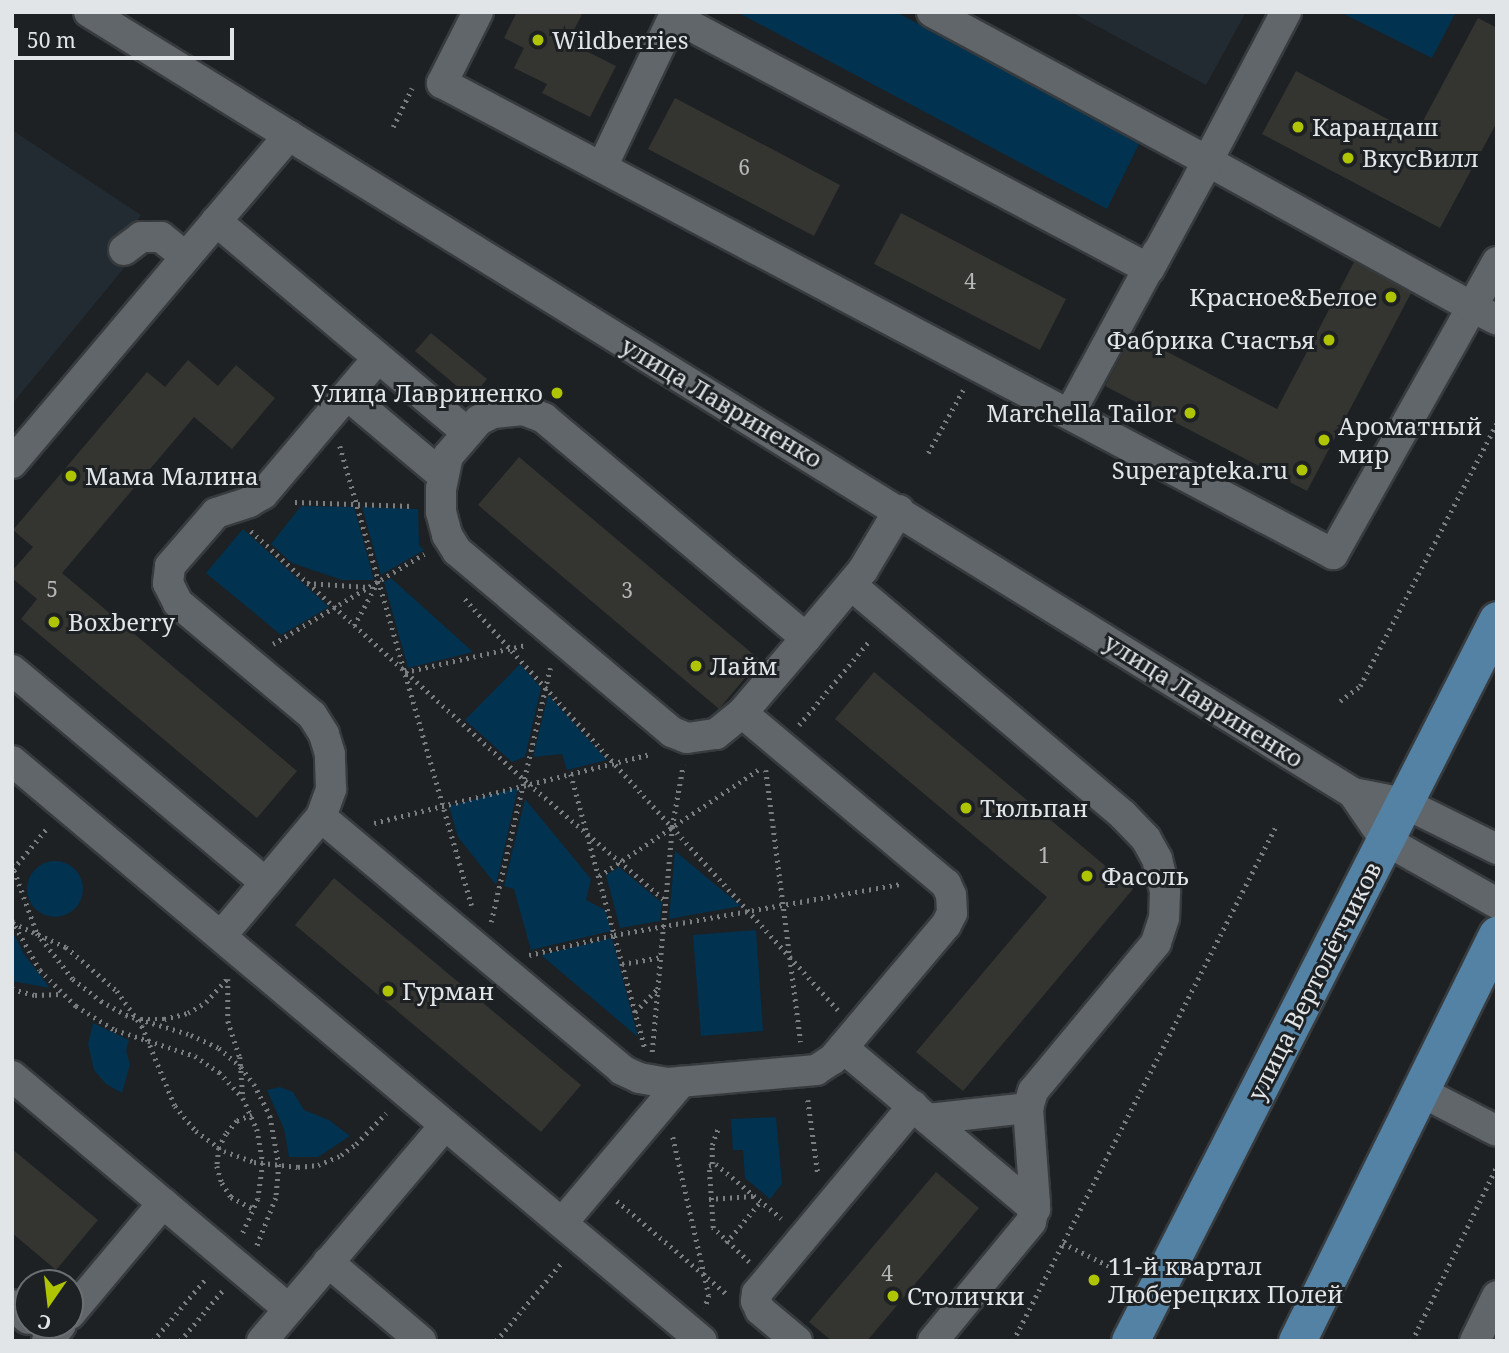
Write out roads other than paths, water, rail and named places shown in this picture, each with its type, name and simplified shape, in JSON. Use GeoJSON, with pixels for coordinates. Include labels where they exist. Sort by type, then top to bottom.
{"type":"FeatureCollection","features":[{"type":"Feature","properties":{"kind":"main road","name":"улица Вертолётчиков"},"geometry":{"type":"LineString","coordinates":[[1130,1341],[1497,620]]}},
{"type":"Feature","properties":{"kind":"main road"},"geometry":{"type":"LineString","coordinates":[[1297,1341],[1418,1090],[1497,935]]}},
{"type":"Feature","properties":{"kind":"street","name":"улица Лавриненко"},"geometry":{"type":"LineString","coordinates":[[89,12],[899,510],[1353,793],[1404,803],[1497,849]]}},
{"type":"Feature","properties":{"kind":"street"},"geometry":{"type":"LineString","coordinates":[[478,12],[442,83],[603,165],[1333,554],[1485,313],[1497,262]]}},
{"type":"Feature","properties":{"kind":"street"},"geometry":{"type":"LineString","coordinates":[[932,12],[1485,313]]}},
{"type":"Feature","properties":{"kind":"street"},"geometry":{"type":"LineString","coordinates":[[1070,413],[1286,12]]}},
{"type":"Feature","properties":{"kind":"street"},"geometry":{"type":"LineString","coordinates":[[603,165],[675,15],[1149,268]]}},
{"type":"Feature","properties":{"kind":"street"},"geometry":{"type":"LineString","coordinates":[[12,463],[289,135]]}},
{"type":"Feature","properties":{"kind":"street"},"geometry":{"type":"LineString","coordinates":[[216,221],[467,432]]}},
{"type":"Feature","properties":{"kind":"street"},"geometry":{"type":"LineString","coordinates":[[124,250],[141,237],[161,237],[186,257]]}},
{"type":"Feature","properties":{"kind":"street"},"geometry":{"type":"LineString","coordinates":[[221,936],[265,883],[329,825],[333,772],[324,734],[312,715],[178,603],[168,583],[174,559],[206,521],[264,494],[379,358]]}},
{"type":"Feature","properties":{"kind":"street"},"geometry":{"type":"LineString","coordinates":[[339,405],[442,475]]}},
{"type":"Feature","properties":{"kind":"street"},"geometry":{"type":"LineString","coordinates":[[806,638],[544,418],[523,410],[505,410],[479,420],[448,456],[442,475],[441,507],[449,539],[457,551],[558,638],[687,742],[716,734],[742,713],[806,638],[851,585],[899,510]]}},
{"type":"Feature","properties":{"kind":"street"},"geometry":{"type":"LineString","coordinates":[[851,585],[1123,815],[1146,839],[1163,878],[1165,905],[1156,943],[1039,1082],[1028,1108],[1035,1209],[1027,1229],[933,1341]]}},
{"type":"Feature","properties":{"kind":"street"},"geometry":{"type":"LineString","coordinates":[[12,670],[265,883]]}},
{"type":"Feature","properties":{"kind":"street"},"geometry":{"type":"LineString","coordinates":[[329,825],[622,1070],[661,1083],[804,1073],[825,1065],[850,1039],[950,919],[951,895],[946,884],[742,713]]}},
{"type":"Feature","properties":{"kind":"street"},"geometry":{"type":"LineString","coordinates":[[12,761],[695,1335]]}},
{"type":"Feature","properties":{"kind":"street","name":"улица Лавриненко"},"geometry":{"type":"LineString","coordinates":[[1353,793],[1385,840]]}},
{"type":"Feature","properties":{"kind":"street"},"geometry":{"type":"LineString","coordinates":[[1385,840],[1497,903]]}},
{"type":"Feature","properties":{"kind":"street"},"geometry":{"type":"LineString","coordinates":[[850,1039],[920,1113],[1035,1209]]}},
{"type":"Feature","properties":{"kind":"street"},"geometry":{"type":"LineString","coordinates":[[12,1076],[289,1310]]}},
{"type":"Feature","properties":{"kind":"street"},"geometry":{"type":"LineString","coordinates":[[572,1231],[596,1184],[661,1083]]}},
{"type":"Feature","properties":{"kind":"street"},"geometry":{"type":"LineString","coordinates":[[1418,1090],[1497,1131]]}},
{"type":"Feature","properties":{"kind":"street"},"geometry":{"type":"LineString","coordinates":[[797,1341],[760,1310],[762,1290],[823,1213],[920,1113],[1028,1108]]}},
{"type":"Feature","properties":{"kind":"street"},"geometry":{"type":"LineString","coordinates":[[262,1341],[445,1125]]}},
{"type":"Feature","properties":{"kind":"street"},"geometry":{"type":"LineString","coordinates":[[84,1297],[163,1203]]}},
{"type":"Feature","properties":{"kind":"street"},"geometry":{"type":"LineString","coordinates":[[328,1262],[421,1341]]}},
{"type":"Feature","properties":{"kind":"street"},"geometry":{"type":"LineString","coordinates":[[1475,1341],[1497,1296]]}},
{"type":"Feature","properties":{"kind":"place","name":"Wildberries"},"geometry":{"type":"Point","coordinates":[538,40]}},
{"type":"Feature","properties":{"kind":"place","name":"Карандаш"},"geometry":{"type":"Point","coordinates":[1298,127]}},
{"type":"Feature","properties":{"kind":"place","name":"ВкусВилл"},"geometry":{"type":"Point","coordinates":[1348,158]}},
{"type":"Feature","properties":{"kind":"place","name":"Красное&Белое"},"geometry":{"type":"Point","coordinates":[1391,297]}},
{"type":"Feature","properties":{"kind":"place","name":"Фабрика Счастья"},"geometry":{"type":"Point","coordinates":[1329,340]}},
{"type":"Feature","properties":{"kind":"place","name":"Улица Лавриненко"},"geometry":{"type":"Point","coordinates":[557,393]}},
{"type":"Feature","properties":{"kind":"place","name":"Marchella Tailor"},"geometry":{"type":"Point","coordinates":[1190,413]}},
{"type":"Feature","properties":{"kind":"place","name":"Ароматный мир"},"geometry":{"type":"Point","coordinates":[1324,440]}},
{"type":"Feature","properties":{"kind":"place","name":"Superapteka.ru"},"geometry":{"type":"Point","coordinates":[1302,470]}},
{"type":"Feature","properties":{"kind":"place","name":"Мама Малина"},"geometry":{"type":"Point","coordinates":[71,476]}},
{"type":"Feature","properties":{"kind":"place","name":"Boxberry"},"geometry":{"type":"Point","coordinates":[54,622]}},
{"type":"Feature","properties":{"kind":"place","name":"Лайм"},"geometry":{"type":"Point","coordinates":[696,666]}},
{"type":"Feature","properties":{"kind":"place","name":"Тюльпан"},"geometry":{"type":"Point","coordinates":[966,808]}},
{"type":"Feature","properties":{"kind":"place","name":"Фасоль"},"geometry":{"type":"Point","coordinates":[1087,876]}},
{"type":"Feature","properties":{"kind":"place","name":"Гурман"},"geometry":{"type":"Point","coordinates":[388,991]}},
{"type":"Feature","properties":{"kind":"place","name":"11-й квартал Люберецких Полей"},"geometry":{"type":"Point","coordinates":[1094,1280]}},
{"type":"Feature","properties":{"kind":"place","name":"Столички"},"geometry":{"type":"Point","coordinates":[893,1296]}}]}
